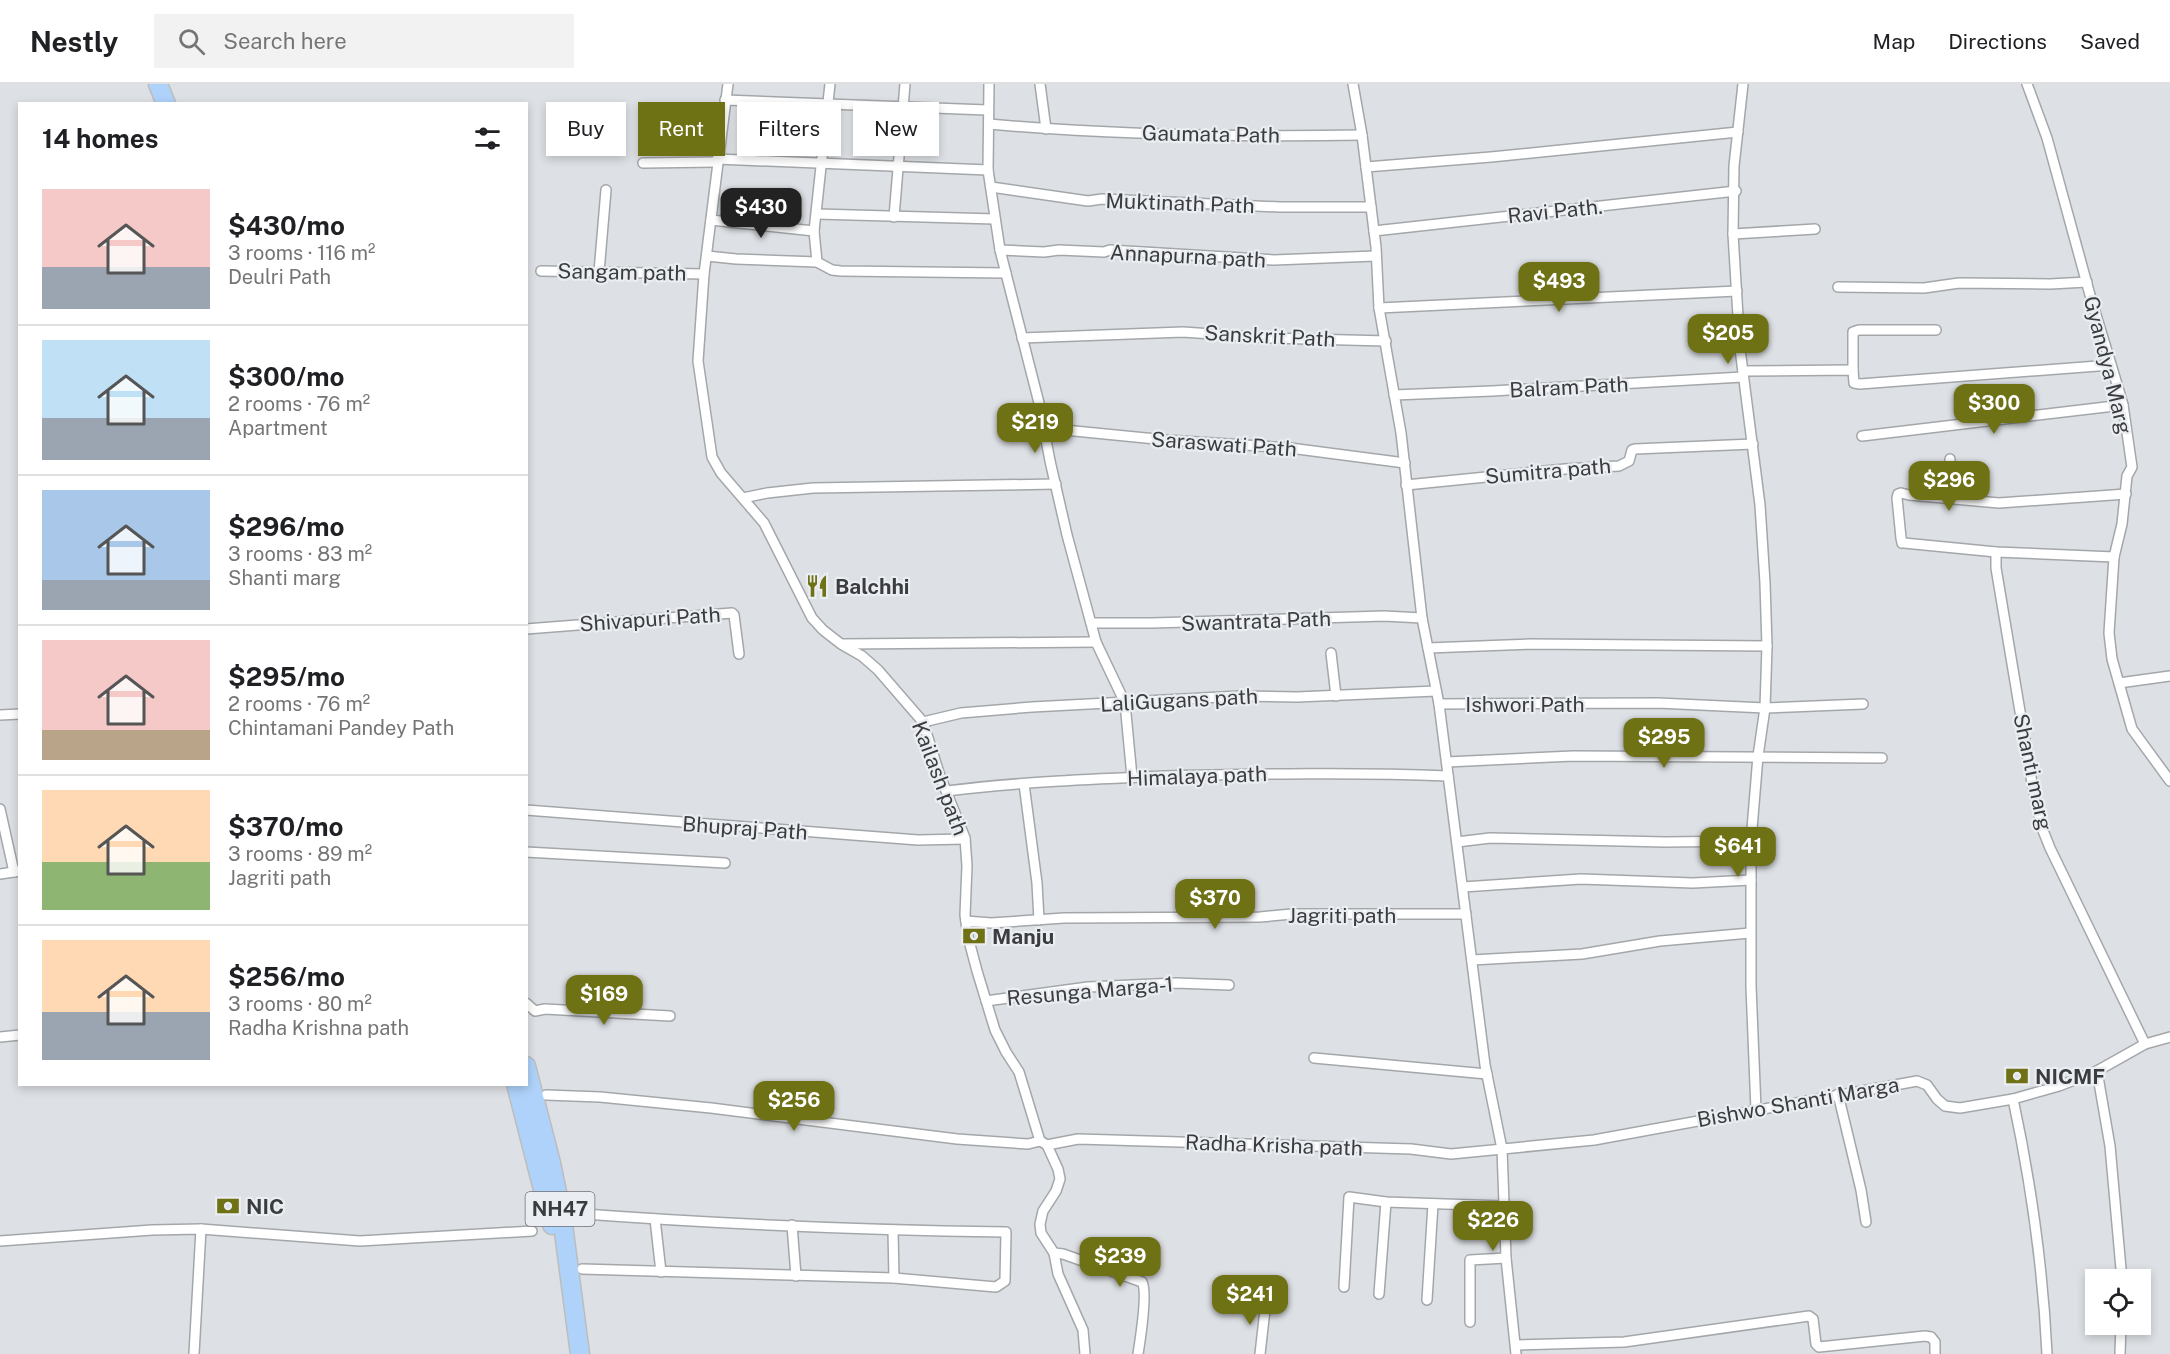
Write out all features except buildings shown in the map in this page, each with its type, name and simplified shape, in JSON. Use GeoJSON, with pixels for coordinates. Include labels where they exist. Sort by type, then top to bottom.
{"type":"FeatureCollection","features":[{"type":"Feature","properties":{"kind":"highway"},"geometry":{"type":"LineString","coordinates":[[145,84],[151,102]]}},
{"type":"Feature","properties":{"kind":"highway"},"geometry":{"type":"LineString","coordinates":[[158,84],[165,102]]}},
{"type":"Feature","properties":{"kind":"highway","name":"NH47"},"geometry":{"type":"LineString","coordinates":[[528,1074],[562,1217],[580,1354]]}},
{"type":"Feature","properties":{"kind":"highway","name":"NH47"},"geometry":{"type":"LineString","coordinates":[[517,1086],[554,1235],[570,1354]]}},
{"type":"Feature","properties":{"kind":"street","name":"Kailash path"},"geometry":{"type":"LineString","coordinates":[[728,84],[704,274],[698,361],[712,457],[717,468],[764,523],[812,618],[823,630],[862,656],[878,670],[923,722],[965,839],[968,937],[986,1001],[995,1030],[1019,1072],[1043,1143],[1058,1169],[1060,1179],[1056,1191],[1042,1211],[1041,1233],[1054,1253],[1058,1274],[1083,1330],[1085,1354]]}},
{"type":"Feature","properties":{"kind":"street"},"geometry":{"type":"LineString","coordinates":[[829,102],[830,84]]}},
{"type":"Feature","properties":{"kind":"street"},"geometry":{"type":"LineString","coordinates":[[903,102],[905,84]]}},
{"type":"Feature","properties":{"kind":"street"},"geometry":{"type":"LineString","coordinates":[[989,84],[988,170],[1000,250],[1044,428],[1067,535],[1096,642],[1125,703],[1132,777]]}},
{"type":"Feature","properties":{"kind":"street"},"geometry":{"type":"LineString","coordinates":[[1040,84],[1046,129]]}},
{"type":"Feature","properties":{"kind":"street"},"geometry":{"type":"LineString","coordinates":[[1353,84],[1374,231],[1379,308],[1405,463],[1422,618],[1439,704],[1487,1074],[1502,1149],[1506,1258],[1516,1349],[1624,1342],[1809,1316],[1813,1318],[1816,1344],[1819,1347],[1925,1336],[1931,1337],[1935,1342],[1935,1354]]}},
{"type":"Feature","properties":{"kind":"street"},"geometry":{"type":"LineString","coordinates":[[1743,84],[1734,166],[1736,192],[1733,234],[1743,374],[1753,444],[1766,583],[1767,646],[1765,708],[1758,756],[1751,841],[1750,933],[1756,1110]]}},
{"type":"Feature","properties":{"kind":"street","name":"Gyandya Marg"},"geometry":{"type":"LineString","coordinates":[[2027,84],[2047,138],[2123,405],[2132,467],[2127,476],[2126,494],[2114,557],[2109,633],[2112,659],[2132,729],[2170,781]]}},
{"type":"Feature","properties":{"kind":"street"},"geometry":{"type":"LineString","coordinates":[[726,100],[767,102]]}},
{"type":"Feature","properties":{"kind":"street"},"geometry":{"type":"LineString","coordinates":[[939,108],[987,110]]}},
{"type":"Feature","properties":{"kind":"street","name":"Gaumata Path"},"geometry":{"type":"LineString","coordinates":[[989,124],[1046,129],[1306,136],[1362,135]]}},
{"type":"Feature","properties":{"kind":"street"},"geometry":{"type":"LineString","coordinates":[[1366,167],[1737,132]]}},
{"type":"Feature","properties":{"kind":"street"},"geometry":{"type":"LineString","coordinates":[[817,262],[814,231],[824,156]]}},
{"type":"Feature","properties":{"kind":"street"},"geometry":{"type":"LineString","coordinates":[[894,217],[899,156]]}},
{"type":"Feature","properties":{"kind":"street"},"geometry":{"type":"LineString","coordinates":[[643,163],[717,161],[988,170]]}},
{"type":"Feature","properties":{"kind":"street","name":"Muktinath Path"},"geometry":{"type":"LineString","coordinates":[[991,187],[1088,201],[1102,199],[1280,207],[1371,207]]}},
{"type":"Feature","properties":{"kind":"street"},"geometry":{"type":"LineString","coordinates":[[599,272],[606,190]]}},
{"type":"Feature","properties":{"kind":"street","name":"Ravi Path."},"geometry":{"type":"LineString","coordinates":[[1374,231],[1736,192]]}},
{"type":"Feature","properties":{"kind":"street"},"geometry":{"type":"LineString","coordinates":[[816,214],[994,219]]}},
{"type":"Feature","properties":{"kind":"street"},"geometry":{"type":"LineString","coordinates":[[711,220],[814,231]]}},
{"type":"Feature","properties":{"kind":"street"},"geometry":{"type":"LineString","coordinates":[[1733,234],[1815,229]]}},
{"type":"Feature","properties":{"kind":"street","name":"Annapurna path"},"geometry":{"type":"LineString","coordinates":[[1000,250],[1104,252],[1110,250],[1274,260],[1376,256]]}},
{"type":"Feature","properties":{"kind":"street"},"geometry":{"type":"LineString","coordinates":[[706,256],[817,262],[841,272],[1006,273]]}},
{"type":"Feature","properties":{"kind":"street","name":"Sangam path"},"geometry":{"type":"LineString","coordinates":[[541,271],[704,274]]}},
{"type":"Feature","properties":{"kind":"street"},"geometry":{"type":"LineString","coordinates":[[1838,287],[1924,288],[1959,283],[2087,282]]}},
{"type":"Feature","properties":{"kind":"street"},"geometry":{"type":"LineString","coordinates":[[1379,308],[1737,291]]}},
{"type":"Feature","properties":{"kind":"street"},"geometry":{"type":"LineString","coordinates":[[1936,330],[1859,330],[1853,332],[1854,383],[2111,365]]}},
{"type":"Feature","properties":{"kind":"street","name":"Sanskrit Path"},"geometry":{"type":"LineString","coordinates":[[1022,338],[1183,332],[1269,338],[1386,341]]}},
{"type":"Feature","properties":{"kind":"street","name":"Balram Path"},"geometry":{"type":"LineString","coordinates":[[1394,395],[1743,374],[1853,370]]}},
{"type":"Feature","properties":{"kind":"street"},"geometry":{"type":"LineString","coordinates":[[1862,436],[2123,405]]}},
{"type":"Feature","properties":{"kind":"street","name":"Saraswati Path"},"geometry":{"type":"LineString","coordinates":[[1044,428],[1166,440],[1290,448],[1405,463]]}},
{"type":"Feature","properties":{"kind":"street","name":"Sumitra path"},"geometry":{"type":"LineString","coordinates":[[1406,485],[1619,466],[1629,461],[1632,450],[1635,449],[1753,444]]}},
{"type":"Feature","properties":{"kind":"street"},"geometry":{"type":"LineString","coordinates":[[1948,498],[1950,459]]}},
{"type":"Feature","properties":{"kind":"street"},"geometry":{"type":"LineString","coordinates":[[743,498],[813,488],[1056,484]]}},
{"type":"Feature","properties":{"kind":"street"},"geometry":{"type":"LineString","coordinates":[[2114,557],[1996,552],[1902,543],[1897,498],[1901,492],[1909,495],[1999,503],[2126,494]]}},
{"type":"Feature","properties":{"kind":"street","name":"Shanti marg"},"geometry":{"type":"LineString","coordinates":[[1996,552],[1996,568],[2018,701],[2042,828],[2145,1044]]}},
{"type":"Feature","properties":{"kind":"street","name":"Shivapuri Path"},"geometry":{"type":"LineString","coordinates":[[528,629],[732,613],[740,654]]}},
{"type":"Feature","properties":{"kind":"street","name":"Swantrata Path"},"geometry":{"type":"LineString","coordinates":[[1091,623],[1152,624],[1384,616],[1422,618]]}},
{"type":"Feature","properties":{"kind":"street"},"geometry":{"type":"LineString","coordinates":[[841,644],[1096,642]]}},
{"type":"Feature","properties":{"kind":"street"},"geometry":{"type":"LineString","coordinates":[[1428,648],[1530,644],[1767,646]]}},
{"type":"Feature","properties":{"kind":"street"},"geometry":{"type":"LineString","coordinates":[[1330,653],[1336,696]]}},
{"type":"Feature","properties":{"kind":"street"},"geometry":{"type":"LineString","coordinates":[[2119,683],[2170,676]]}},
{"type":"Feature","properties":{"kind":"street","name":"LaliGugans path"},"geometry":{"type":"LineString","coordinates":[[923,722],[961,713],[982,711],[1240,696],[1336,696],[1436,691]]}},
{"type":"Feature","properties":{"kind":"street","name":"Ishwori Path"},"geometry":{"type":"LineString","coordinates":[[1439,704],[1658,703],[1765,708],[1863,704]]}},
{"type":"Feature","properties":{"kind":"street"},"geometry":{"type":"LineString","coordinates":[[0,715],[18,714]]}},
{"type":"Feature","properties":{"kind":"street"},"geometry":{"type":"LineString","coordinates":[[1446,762],[1573,756],[1882,758]]}},
{"type":"Feature","properties":{"kind":"street","name":"Himalaya path"},"geometry":{"type":"LineString","coordinates":[[946,790],[1132,777],[1309,773],[1448,776]]}},
{"type":"Feature","properties":{"kind":"street"},"geometry":{"type":"LineString","coordinates":[[1024,784],[1040,920]]}},
{"type":"Feature","properties":{"kind":"street"},"geometry":{"type":"LineString","coordinates":[[0,809],[17,872],[0,874]]}},
{"type":"Feature","properties":{"kind":"street","name":"Bhupraj Path"},"geometry":{"type":"LineString","coordinates":[[528,810],[906,839],[965,839]]}},
{"type":"Feature","properties":{"kind":"street"},"geometry":{"type":"LineString","coordinates":[[1457,842],[1490,838],[1665,842],[1751,841]]}},
{"type":"Feature","properties":{"kind":"street"},"geometry":{"type":"LineString","coordinates":[[528,852],[725,863]]}},
{"type":"Feature","properties":{"kind":"street"},"geometry":{"type":"LineString","coordinates":[[1463,887],[1581,879],[1693,883],[1751,880]]}},
{"type":"Feature","properties":{"kind":"street","name":"Jagriti path"},"geometry":{"type":"LineString","coordinates":[[966,921],[991,923],[1292,914],[1466,914]]}},
{"type":"Feature","properties":{"kind":"street"},"geometry":{"type":"LineString","coordinates":[[1472,960],[1582,954],[1660,941],[1750,933]]}},
{"type":"Feature","properties":{"kind":"street","name":"Resunga Marga-1"},"geometry":{"type":"LineString","coordinates":[[986,1001],[1088,987],[1176,983],[1229,985]]}},
{"type":"Feature","properties":{"kind":"street"},"geometry":{"type":"LineString","coordinates":[[528,1005],[535,1011],[545,1009],[670,1016]]}},
{"type":"Feature","properties":{"kind":"street"},"geometry":{"type":"LineString","coordinates":[[0,1037],[18,1035]]}},
{"type":"Feature","properties":{"kind":"street","name":"Bishwo Shanti Marga"},"geometry":{"type":"LineString","coordinates":[[1502,1149],[1594,1140],[1917,1081],[1927,1085],[1944,1106],[1960,1108],[2013,1100],[2097,1071],[2145,1044],[2170,1037]]}},
{"type":"Feature","properties":{"kind":"street"},"geometry":{"type":"LineString","coordinates":[[1314,1058],[1487,1074]]}},
{"type":"Feature","properties":{"kind":"street"},"geometry":{"type":"LineString","coordinates":[[2097,1071],[2110,1146],[2121,1269]]}},
{"type":"Feature","properties":{"kind":"street"},"geometry":{"type":"LineString","coordinates":[[1838,1094],[1861,1190],[1866,1222]]}},
{"type":"Feature","properties":{"kind":"street","name":"Radha Krisha path"},"geometry":{"type":"LineString","coordinates":[[546,1095],[600,1097],[711,1108],[957,1139],[1028,1144],[1078,1139],[1411,1149],[1451,1154],[1502,1149]]}},
{"type":"Feature","properties":{"kind":"street"},"geometry":{"type":"LineString","coordinates":[[2013,1100],[2025,1157],[2045,1303],[2047,1354]]}},
{"type":"Feature","properties":{"kind":"street"},"geometry":{"type":"LineString","coordinates":[[1344,1287],[1349,1197],[1386,1202],[1503,1206]]}},
{"type":"Feature","properties":{"kind":"street"},"geometry":{"type":"LineString","coordinates":[[1379,1294],[1386,1202]]}},
{"type":"Feature","properties":{"kind":"street"},"geometry":{"type":"LineString","coordinates":[[1427,1300],[1433,1204]]}},
{"type":"Feature","properties":{"kind":"street"},"geometry":{"type":"LineString","coordinates":[[571,1213],[655,1220],[893,1230],[1006,1232],[1005,1281],[996,1287],[894,1278],[582,1269]]}},
{"type":"Feature","properties":{"kind":"street"},"geometry":{"type":"LineString","coordinates":[[655,1220],[661,1272]]}},
{"type":"Feature","properties":{"kind":"street"},"geometry":{"type":"LineString","coordinates":[[792,1225],[796,1276]]}},
{"type":"Feature","properties":{"kind":"street"},"geometry":{"type":"LineString","coordinates":[[194,1354],[201,1229]]}},
{"type":"Feature","properties":{"kind":"street"},"geometry":{"type":"LineString","coordinates":[[0,1241],[152,1230],[201,1229],[360,1240],[532,1231]]}},
{"type":"Feature","properties":{"kind":"street"},"geometry":{"type":"LineString","coordinates":[[893,1230],[894,1278]]}},
{"type":"Feature","properties":{"kind":"street"},"geometry":{"type":"LineString","coordinates":[[1054,1253],[1063,1254],[1142,1282],[1144,1303],[1138,1354]]}},
{"type":"Feature","properties":{"kind":"street"},"geometry":{"type":"LineString","coordinates":[[1470,1322],[1470,1260],[1506,1258]]}},
{"type":"Feature","properties":{"kind":"street"},"geometry":{"type":"LineString","coordinates":[[1260,1354],[1266,1301]]}},
{"type":"Feature","properties":{"kind":"street"},"geometry":{"type":"LineString","coordinates":[[2120,1354],[2121,1335]]}},
{"type":"Feature","properties":{"kind":"place","name":"Balchhi"},"geometry":{"type":"Point","coordinates":[817,586]}},
{"type":"Feature","properties":{"kind":"place","name":"Manju"},"geometry":{"type":"Point","coordinates":[974,936]}},
{"type":"Feature","properties":{"kind":"place","name":"NICMF"},"geometry":{"type":"Point","coordinates":[2017,1076]}},
{"type":"Feature","properties":{"kind":"place","name":"NIC"},"geometry":{"type":"Point","coordinates":[228,1206]}}]}
